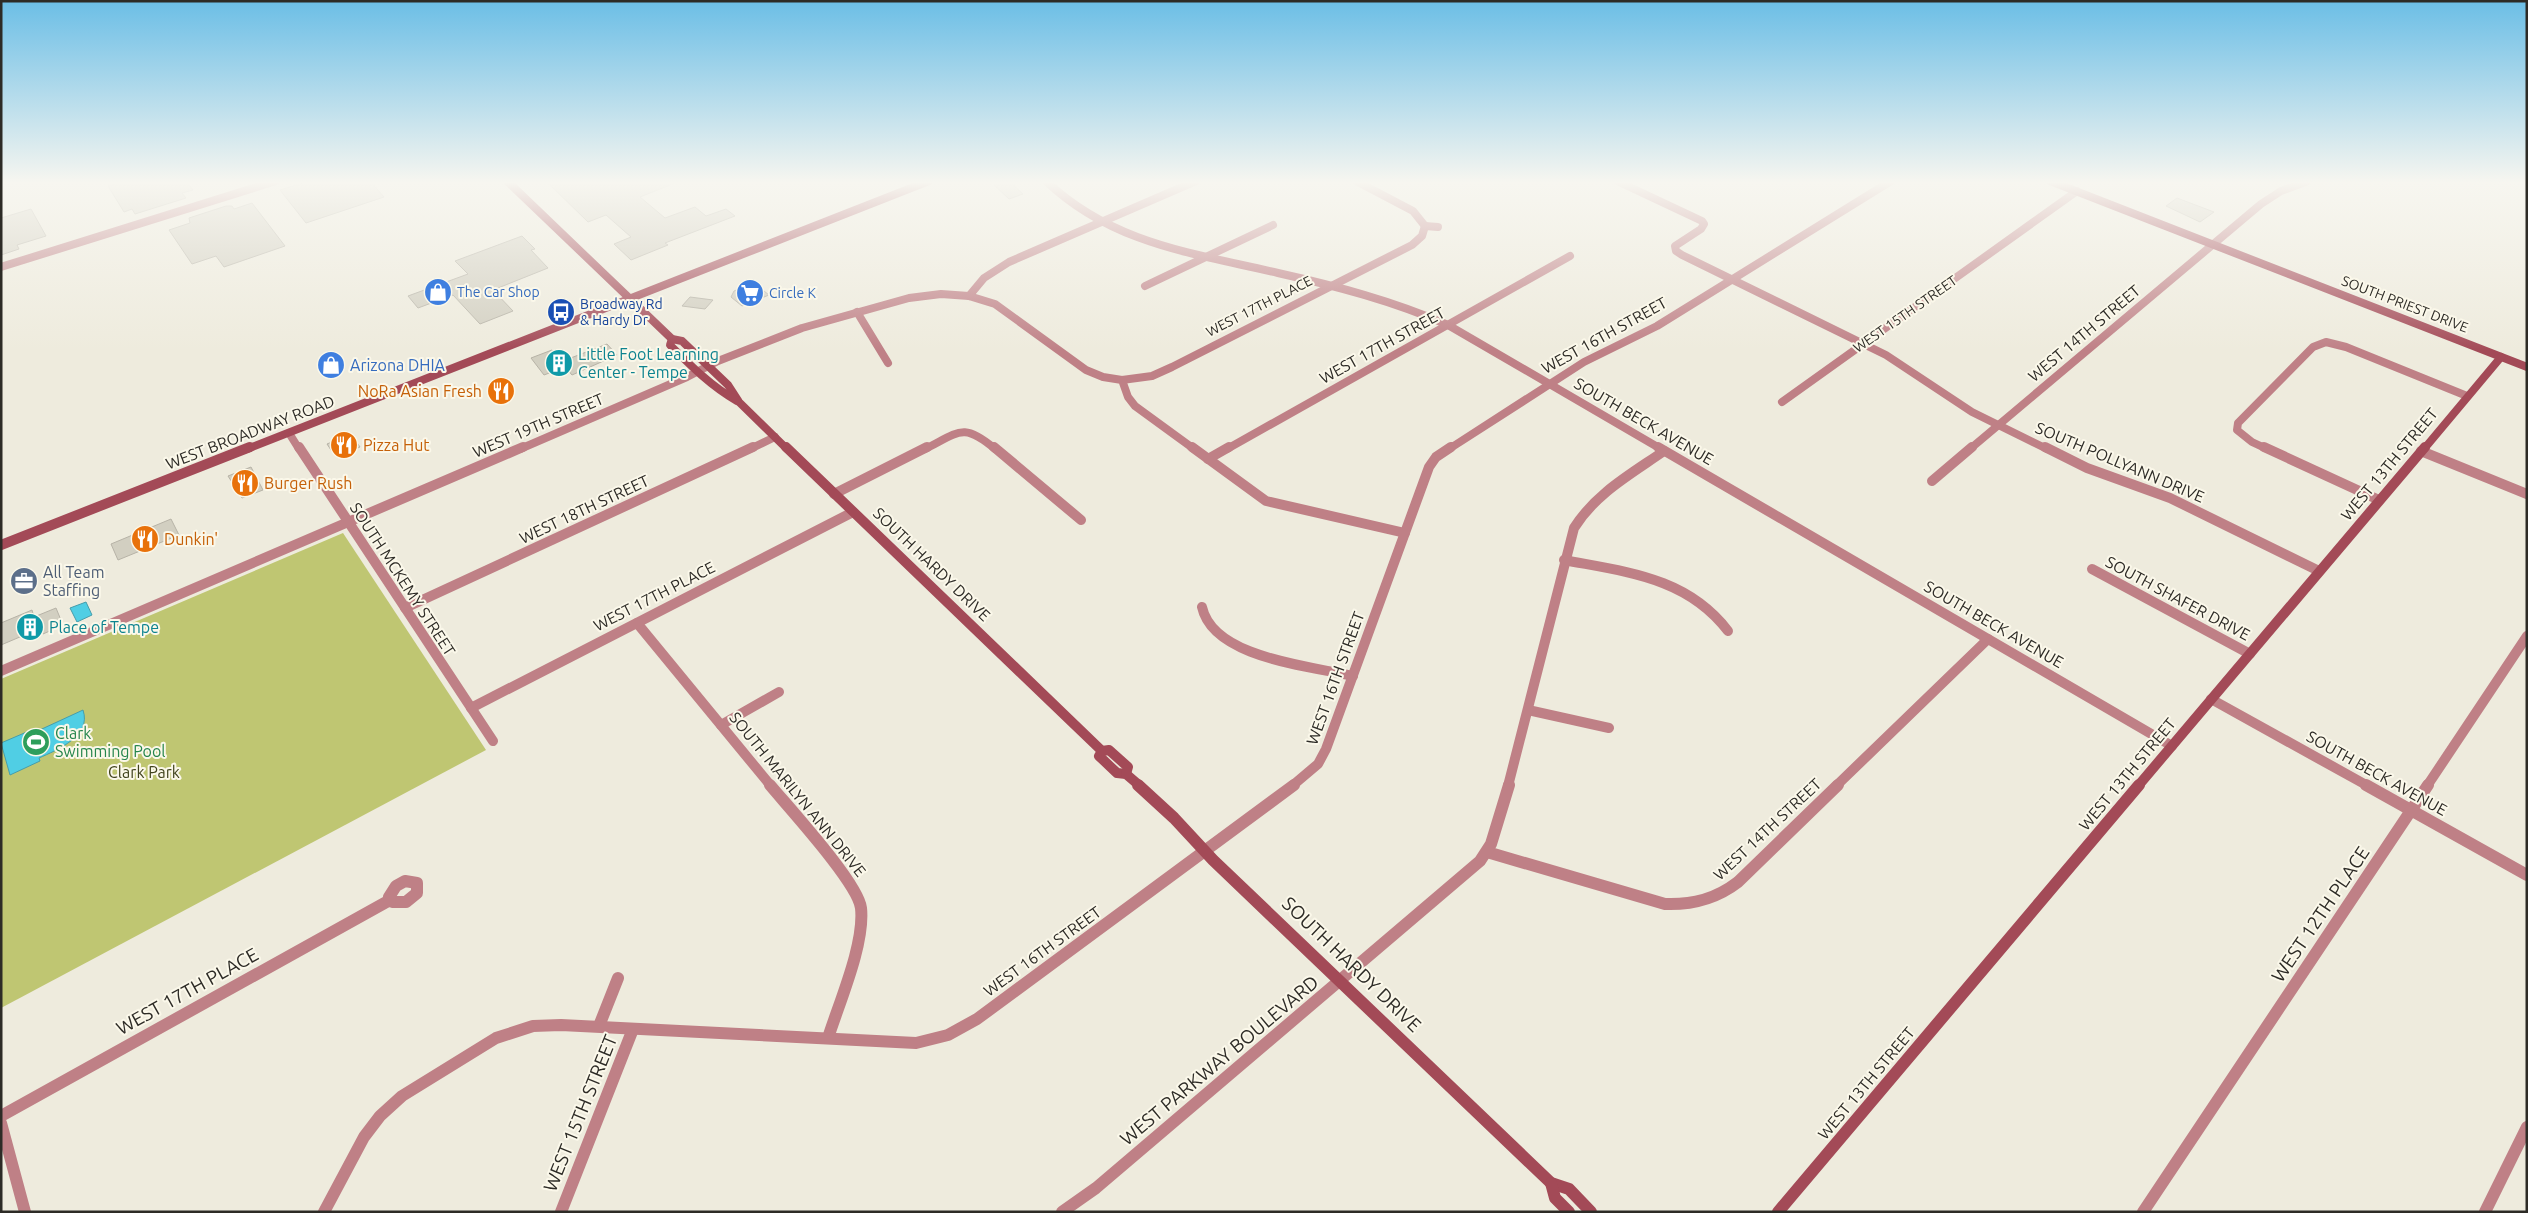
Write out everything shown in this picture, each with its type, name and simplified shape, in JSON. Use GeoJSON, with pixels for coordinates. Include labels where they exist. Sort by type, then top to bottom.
{"type":"FeatureCollection","features":[{"type":"Feature","properties":{"kind":"street"},"geometry":{"type":"LineString","coordinates":[[1,267],[95,238]]}},
{"type":"Feature","properties":{"kind":"street","name":"SOUTH HARDY DRIVE"},"geometry":{"type":"LineString","coordinates":[[567,238],[672,339],[682,341],[728,385],[739,402],[1102,751],[1099,756],[1117,773],[1126,774],[1551,1183],[1568,1189],[1591,1212]]}},
{"type":"Feature","properties":{"kind":"street","name":"WEST BROADWAY ROAD"},"geometry":{"type":"LineString","coordinates":[[1,545],[785,238]]}},
{"type":"Feature","properties":{"kind":"street"},"geometry":{"type":"LineString","coordinates":[[969,296],[984,278],[1002,266],[1066,238]]}},
{"type":"Feature","properties":{"kind":"street","name":"SOUTH BECK AVENUE"},"geometry":{"type":"LineString","coordinates":[[1138,238],[1334,285],[1393,302],[1448,325],[1498,352],[1548,384],[2172,746]]}},
{"type":"Feature","properties":{"kind":"street"},"geometry":{"type":"LineString","coordinates":[[1145,286],[1247,238]]}},
{"type":"Feature","properties":{"kind":"street","name":"WEST 17TH PLACE"},"geometry":{"type":"LineString","coordinates":[[969,296],[1000,307],[1086,370],[1102,377],[1122,380],[1152,376],[1168,370],[1412,245],[1420,238]]}},
{"type":"Feature","properties":{"kind":"street","name":"SOUTH POLLYANN DRIVE"},"geometry":{"type":"LineString","coordinates":[[1687,238],[1677,244],[1675,248],[1682,255],[1905,365],[1962,406],[2087,468],[2159,493],[2319,572]]}},
{"type":"Feature","properties":{"kind":"street","name":"WEST 16TH STREET"},"geometry":{"type":"LineString","coordinates":[[324,1212],[364,1137],[391,1105],[418,1084],[483,1044],[514,1030],[547,1025],[599,1026],[916,1043],[948,1035],[977,1019],[1305,777],[1318,764],[1326,749],[1429,467],[1436,456],[1548,384],[1603,351],[1651,330],[1799,238]]}},
{"type":"Feature","properties":{"kind":"street","name":"WEST 15TH STREET"},"geometry":{"type":"LineString","coordinates":[[1782,402],[2012,238]]}},
{"type":"Feature","properties":{"kind":"street","name":"SOUTH PRIEST DRIVE"},"geometry":{"type":"LineString","coordinates":[[2196,238],[2527,367]]}},
{"type":"Feature","properties":{"kind":"street","name":"WEST 14TH STREET"},"geometry":{"type":"LineString","coordinates":[[1932,481],[2224,238]]}},
{"type":"Feature","properties":{"kind":"street","name":"WEST 17TH STREET"},"geometry":{"type":"LineString","coordinates":[[1208,459],[1570,256]]}},
{"type":"Feature","properties":{"kind":"street","name":"WEST 19TH STREET"},"geometry":{"type":"LineString","coordinates":[[1,672],[790,332],[920,296],[949,294],[969,296]]}},
{"type":"Feature","properties":{"kind":"street"},"geometry":{"type":"LineString","coordinates":[[857,312],[888,363]]}},
{"type":"Feature","properties":{"kind":"street","name":"SOUTH HARDY DRIVE"},"geometry":{"type":"LineString","coordinates":[[672,339],[670,345],[717,391],[739,402]]}},
{"type":"Feature","properties":{"kind":"street"},"geometry":{"type":"LineString","coordinates":[[2379,500],[2252,442],[2237,430],[2238,423],[2313,347],[2326,342],[2346,346],[2467,396]]}},
{"type":"Feature","properties":{"kind":"street","name":"WEST 13TH STREET"},"geometry":{"type":"LineString","coordinates":[[1778,1212],[2501,356]]}},
{"type":"Feature","properties":{"kind":"street"},"geometry":{"type":"LineString","coordinates":[[1122,380],[1126,392],[1135,406],[1260,497],[1274,504],[1405,533]]}},
{"type":"Feature","properties":{"kind":"street"},"geometry":{"type":"LineString","coordinates":[[834,494],[954,434],[969,431],[980,436],[1081,520]]}},
{"type":"Feature","properties":{"kind":"street","name":"SOUTH MCKEMY STREET"},"geometry":{"type":"LineString","coordinates":[[289,433],[494,741]]}},
{"type":"Feature","properties":{"kind":"street","name":"WEST 18TH STREET"},"geometry":{"type":"LineString","coordinates":[[405,608],[775,437]]}},
{"type":"Feature","properties":{"kind":"street","name":"WEST PARKWAY BOULEVARD"},"geometry":{"type":"LineString","coordinates":[[1062,1212],[1096,1188],[1341,982],[1473,869],[1487,852],[1502,816],[1564,560],[1574,528],[1588,507],[1664,451]]}},
{"type":"Feature","properties":{"kind":"street"},"geometry":{"type":"LineString","coordinates":[[2421,451],[2527,494]]}},
{"type":"Feature","properties":{"kind":"street","name":"WEST 17TH PLACE"},"geometry":{"type":"LineString","coordinates":[[471,708],[853,512]]}},
{"type":"Feature","properties":{"kind":"street"},"geometry":{"type":"LineString","coordinates":[[1564,560],[1647,577],[1670,585],[1713,611],[1728,630]]}},
{"type":"Feature","properties":{"kind":"street","name":"SOUTH SHAFER DRIVE"},"geometry":{"type":"LineString","coordinates":[[2092,569],[2250,654]]}},
{"type":"Feature","properties":{"kind":"street"},"geometry":{"type":"LineString","coordinates":[[1202,607],[1203,615],[1212,630],[1237,647],[1353,676]]}},
{"type":"Feature","properties":{"kind":"street","name":"SOUTH MARILYN ANN DRIVE"},"geometry":{"type":"LineString","coordinates":[[637,623],[849,881],[859,899],[862,910],[859,931],[828,1038]]}},
{"type":"Feature","properties":{"kind":"street","name":"WEST 12TH PLACE"},"geometry":{"type":"LineString","coordinates":[[2143,1212],[2527,636]]}},
{"type":"Feature","properties":{"kind":"street","name":"WEST 14TH STREET"},"geometry":{"type":"LineString","coordinates":[[1487,852],[1665,904],[1693,904],[1718,896],[1738,882],[1988,639]]}},
{"type":"Feature","properties":{"kind":"street"},"geometry":{"type":"LineString","coordinates":[[721,725],[778,692]]}},
{"type":"Feature","properties":{"kind":"street","name":"SOUTH BECK AVENUE"},"geometry":{"type":"LineString","coordinates":[[2211,699],[2527,876]]}},
{"type":"Feature","properties":{"kind":"street"},"geometry":{"type":"LineString","coordinates":[[1528,710],[1610,728]]}},
{"type":"Feature","properties":{"kind":"street","name":"WEST 17TH PLACE"},"geometry":{"type":"LineString","coordinates":[[1,1116],[390,900]]}},
{"type":"Feature","properties":{"kind":"street"},"geometry":{"type":"LineString","coordinates":[[599,1026],[618,978]]}},
{"type":"Feature","properties":{"kind":"street","name":"WEST 15TH STREET"},"geometry":{"type":"LineString","coordinates":[[561,1212],[633,1028]]}},
{"type":"Feature","properties":{"kind":"street"},"geometry":{"type":"LineString","coordinates":[[1,1123],[25,1212]]}},
{"type":"Feature","properties":{"kind":"street"},"geometry":{"type":"LineString","coordinates":[[2485,1212],[2527,1127]]}},
{"type":"Feature","properties":{"kind":"street","name":"SOUTH HARDY DRIVE"},"geometry":{"type":"LineString","coordinates":[[1551,1183],[1555,1198],[1569,1212]]}},
{"type":"Feature","properties":{"kind":"green space","name":"Clark Park"},"geometry":{"type":"Polygon","coordinates":[[[343,533],[486,750],[1,1008],[1,679],[343,533]]]}},
{"type":"Feature","properties":{"kind":"water"},"geometry":{"type":"Polygon","coordinates":[[[86,602],[92,615],[77,622],[70,608],[86,602]]]}},
{"type":"Feature","properties":{"kind":"water","name":"Clark Swimming Pool"},"geometry":{"type":"Polygon","coordinates":[[[83,710],[84,719],[78,735],[55,751],[39,758],[40,761],[10,775],[1,743],[29,731],[31,734],[83,710]]]}},
{"type":"Feature","properties":{"kind":"building"},"geometry":{"type":"Polygon","coordinates":[[[1,238],[41,238],[17,245],[19,249],[1,255],[1,238]]]}},
{"type":"Feature","properties":{"kind":"building"},"geometry":{"type":"Polygon","coordinates":[[[174,238],[279,238],[285,246],[224,267],[216,256],[192,264],[174,238]]]}},
{"type":"Feature","properties":{"kind":"building"},"geometry":{"type":"Polygon","coordinates":[[[518,238],[524,238],[535,249],[531,250],[548,268],[493,290],[513,311],[480,324],[453,295],[418,308],[408,296],[468,274],[455,261],[518,238]]]}},
{"type":"Feature","properties":{"kind":"building"},"geometry":{"type":"Polygon","coordinates":[[[630,238],[679,238],[665,243],[668,245],[631,260],[614,244],[630,238]]]}},
{"type":"Feature","properties":{"kind":"building","name":"Circle K"},"geometry":{"type":"Polygon","coordinates":[[[754,283],[769,295],[742,306],[731,297],[734,291],[754,283]]]}},
{"type":"Feature","properties":{"kind":"building"},"geometry":{"type":"Polygon","coordinates":[[[690,297],[713,300],[705,309],[682,306],[690,297]]]}},
{"type":"Feature","properties":{"kind":"building"},"geometry":{"type":"Polygon","coordinates":[[[607,344],[617,355],[572,375],[565,367],[544,375],[531,358],[552,350],[563,361],[607,344]]]}},
{"type":"Feature","properties":{"kind":"building","name":"Pizza Hut"},"geometry":{"type":"Polygon","coordinates":[[[351,434],[360,447],[341,455],[338,451],[333,453],[327,444],[351,434]]]}},
{"type":"Feature","properties":{"kind":"building","name":"Burger Rush"},"geometry":{"type":"Polygon","coordinates":[[[251,467],[263,490],[242,498],[228,476],[251,467]]]}},
{"type":"Feature","properties":{"kind":"building","name":"Dunkin'"},"geometry":{"type":"Polygon","coordinates":[[[171,519],[179,535],[118,560],[111,544],[171,519]]]}},
{"type":"Feature","properties":{"kind":"building","name":"Place of Tempe"},"geometry":{"type":"Polygon","coordinates":[[[56,608],[63,625],[43,634],[41,628],[1,645],[1,623],[32,610],[34,617],[56,608]]]}},
{"type":"Feature","properties":{"kind":"place","name":"The Car Shop"},"geometry":{"type":"Point","coordinates":[438,292]}},
{"type":"Feature","properties":{"kind":"place","name":"Circle K"},"geometry":{"type":"Point","coordinates":[750,293]}},
{"type":"Feature","properties":{"kind":"place","name":"Broadway Rd & Hardy Dr"},"geometry":{"type":"Point","coordinates":[561,312]}},
{"type":"Feature","properties":{"kind":"place","name":"Little Foot Learning Center - Tempe"},"geometry":{"type":"Point","coordinates":[559,363]}},
{"type":"Feature","properties":{"kind":"place","name":"Arizona DHIA"},"geometry":{"type":"Point","coordinates":[331,365]}},
{"type":"Feature","properties":{"kind":"place","name":"NoRa Asian Fresh"},"geometry":{"type":"Point","coordinates":[501,391]}},
{"type":"Feature","properties":{"kind":"place","name":"Pizza Hut"},"geometry":{"type":"Point","coordinates":[344,445]}},
{"type":"Feature","properties":{"kind":"place","name":"Burger Rush"},"geometry":{"type":"Point","coordinates":[245,483]}},
{"type":"Feature","properties":{"kind":"place","name":"Dunkin'"},"geometry":{"type":"Point","coordinates":[145,539]}},
{"type":"Feature","properties":{"kind":"place","name":"All Team Staffing"},"geometry":{"type":"Point","coordinates":[24,581]}},
{"type":"Feature","properties":{"kind":"place","name":"Place of Tempe"},"geometry":{"type":"Point","coordinates":[30,627]}},
{"type":"Feature","properties":{"kind":"place","name":"Clark Swimming Pool"},"geometry":{"type":"Point","coordinates":[36,742]}}]}
